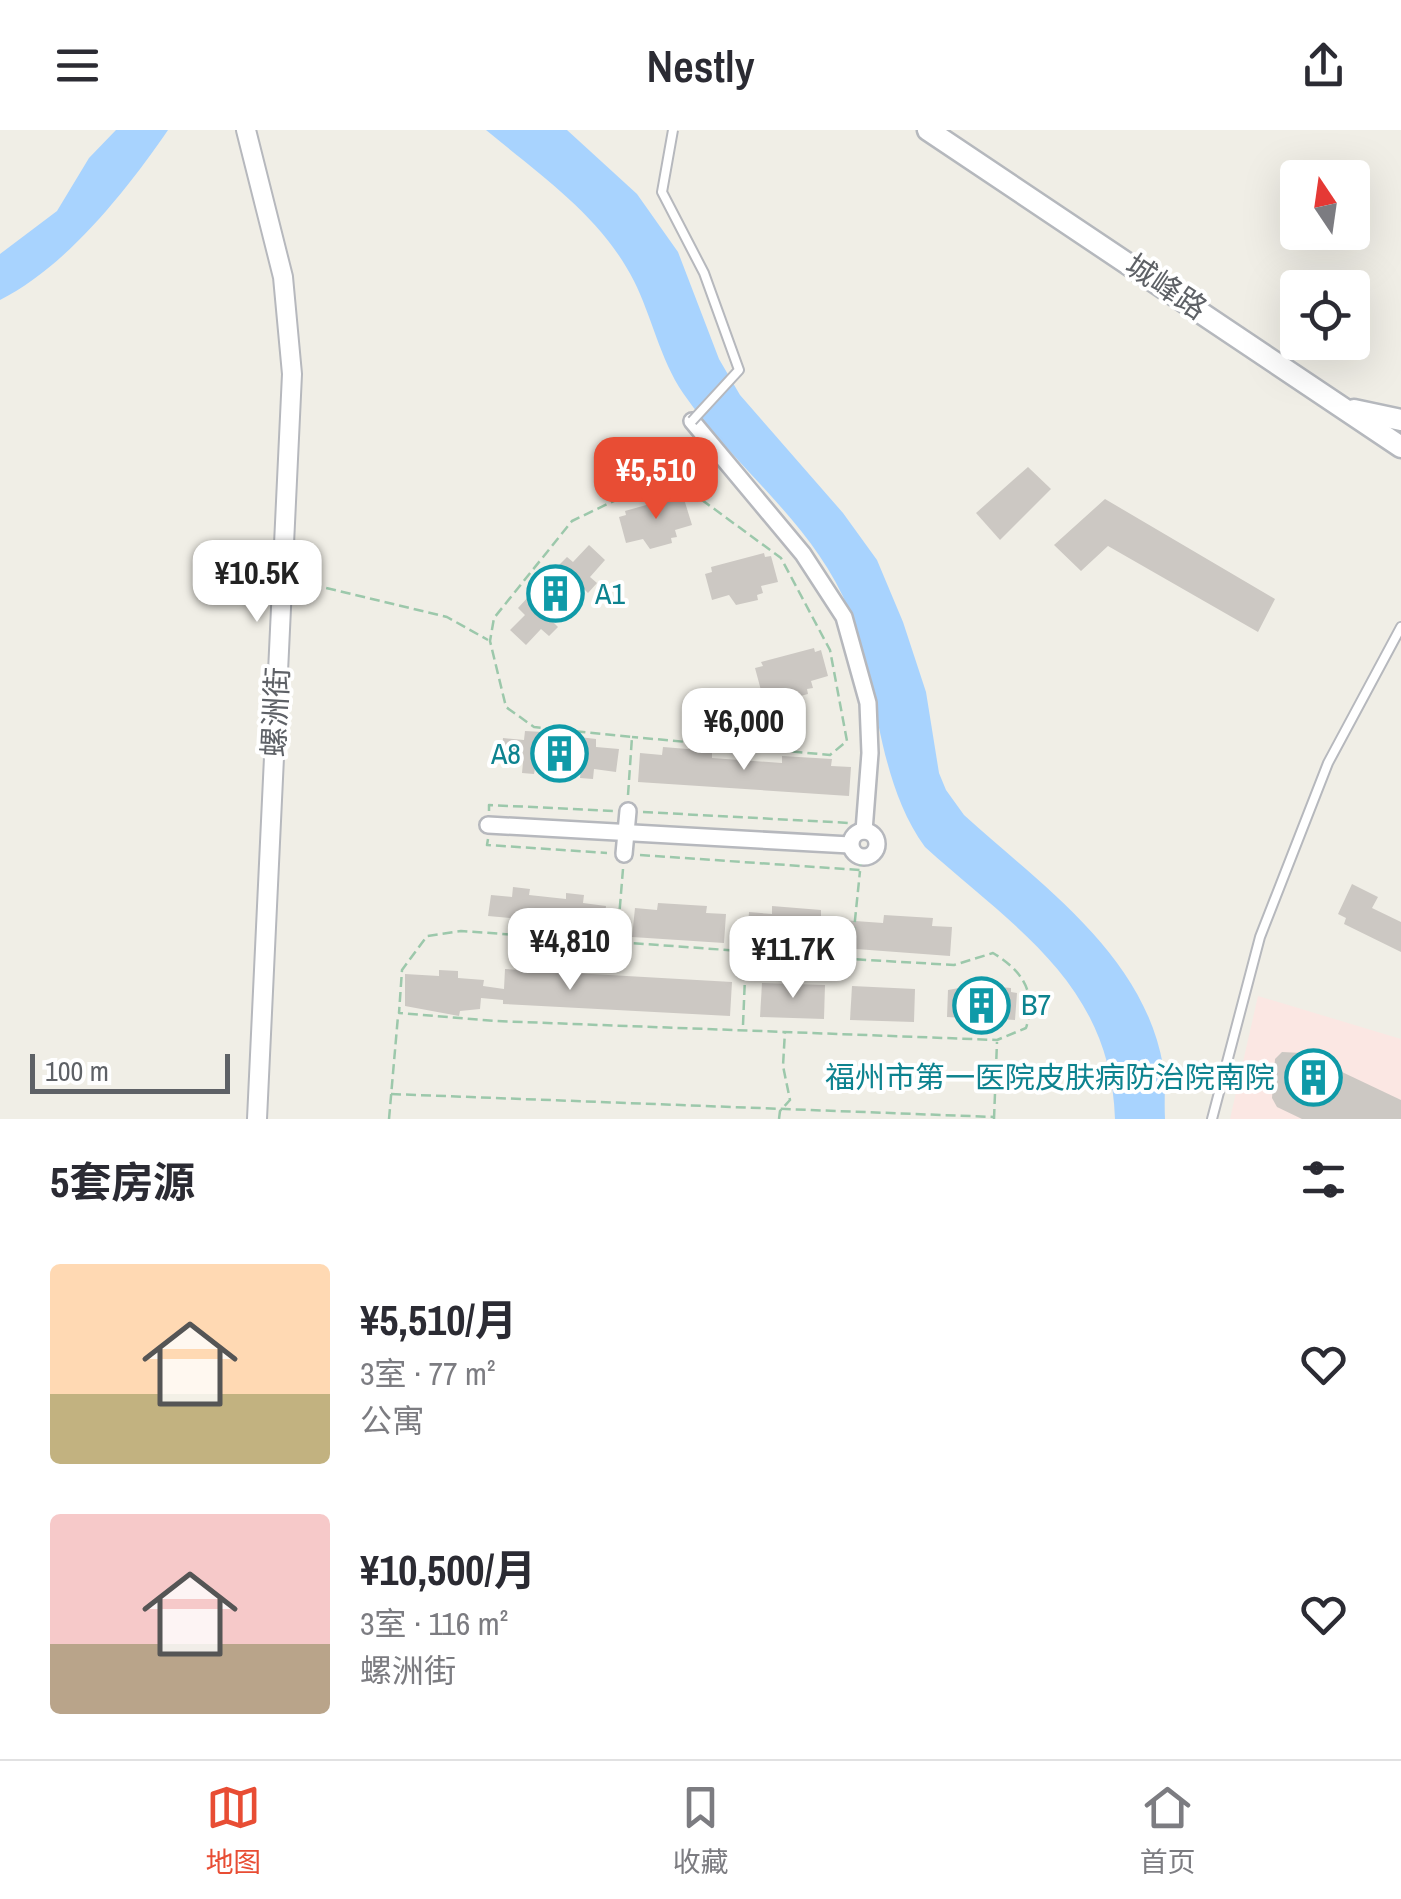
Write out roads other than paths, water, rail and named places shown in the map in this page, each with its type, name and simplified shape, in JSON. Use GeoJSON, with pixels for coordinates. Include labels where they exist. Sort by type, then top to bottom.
{"type":"FeatureCollection","features":[{"type":"Feature","properties":{"kind":"main road","name":"城峰路"},"geometry":{"type":"LineString","coordinates":[[928,130],[1401,447]]}},
{"type":"Feature","properties":{"kind":"main road"},"geometry":{"type":"LineString","coordinates":[[1344,408],[1401,420]]}},
{"type":"Feature","properties":{"kind":"street","name":"螺洲街"},"geometry":{"type":"LineString","coordinates":[[246,130],[276,239],[292,344],[291,442],[257,1119]]}},
{"type":"Feature","properties":{"kind":"street"},"geometry":{"type":"LineString","coordinates":[[692,421],[803,554],[844,617],[868,704],[870,753],[865,827]]}},
{"type":"Feature","properties":{"kind":"street"},"geometry":{"type":"LineString","coordinates":[[624,854],[628,812]]}},
{"type":"Feature","properties":{"kind":"street"},"geometry":{"type":"LineString","coordinates":[[488,825],[626,832],[857,857],[870,856],[877,845],[876,836],[865,827]]}},
{"type":"Feature","properties":{"kind":"street"},"geometry":{"type":"LineString","coordinates":[[857,857],[856,833],[865,827]]}},
{"type":"Feature","properties":{"kind":"lane"},"geometry":{"type":"LineString","coordinates":[[672,130],[662,192],[704,273],[739,370],[692,421]]}},
{"type":"Feature","properties":{"kind":"lane"},"geometry":{"type":"LineString","coordinates":[[1212,1119],[1260,938],[1328,763],[1401,628]]}},
{"type":"Feature","properties":{"kind":"water"},"geometry":{"type":"Polygon","coordinates":[[[116,130],[168,130],[134,177],[71,248],[0,300],[0,254],[57,211],[89,158],[116,130]]]}},
{"type":"Feature","properties":{"kind":"water"},"geometry":{"type":"Polygon","coordinates":[[[486,130],[567,130],[637,194],[678,252],[719,359],[740,395],[843,513],[877,560],[926,692],[939,773],[946,790],[964,815],[1085,925],[1134,989],[1152,1025],[1163,1065],[1165,1119],[1115,1119],[1109,1072],[1096,1032],[1077,996],[1024,934],[925,847],[896,792],[859,639],[834,579],[794,523],[683,393],[634,281],[605,236],[568,198],[486,130]]]}},
{"type":"Feature","properties":{"kind":"place","name":"A1"},"geometry":{"type":"Point","coordinates":[556,594]}},
{"type":"Feature","properties":{"kind":"place","name":"A8"},"geometry":{"type":"Point","coordinates":[560,754]}},
{"type":"Feature","properties":{"kind":"place","name":"B7"},"geometry":{"type":"Point","coordinates":[982,1005]}},
{"type":"Feature","properties":{"kind":"place","name":"福州市第一医院皮肤病防治院南院"},"geometry":{"type":"Point","coordinates":[1314,1078]}}]}
